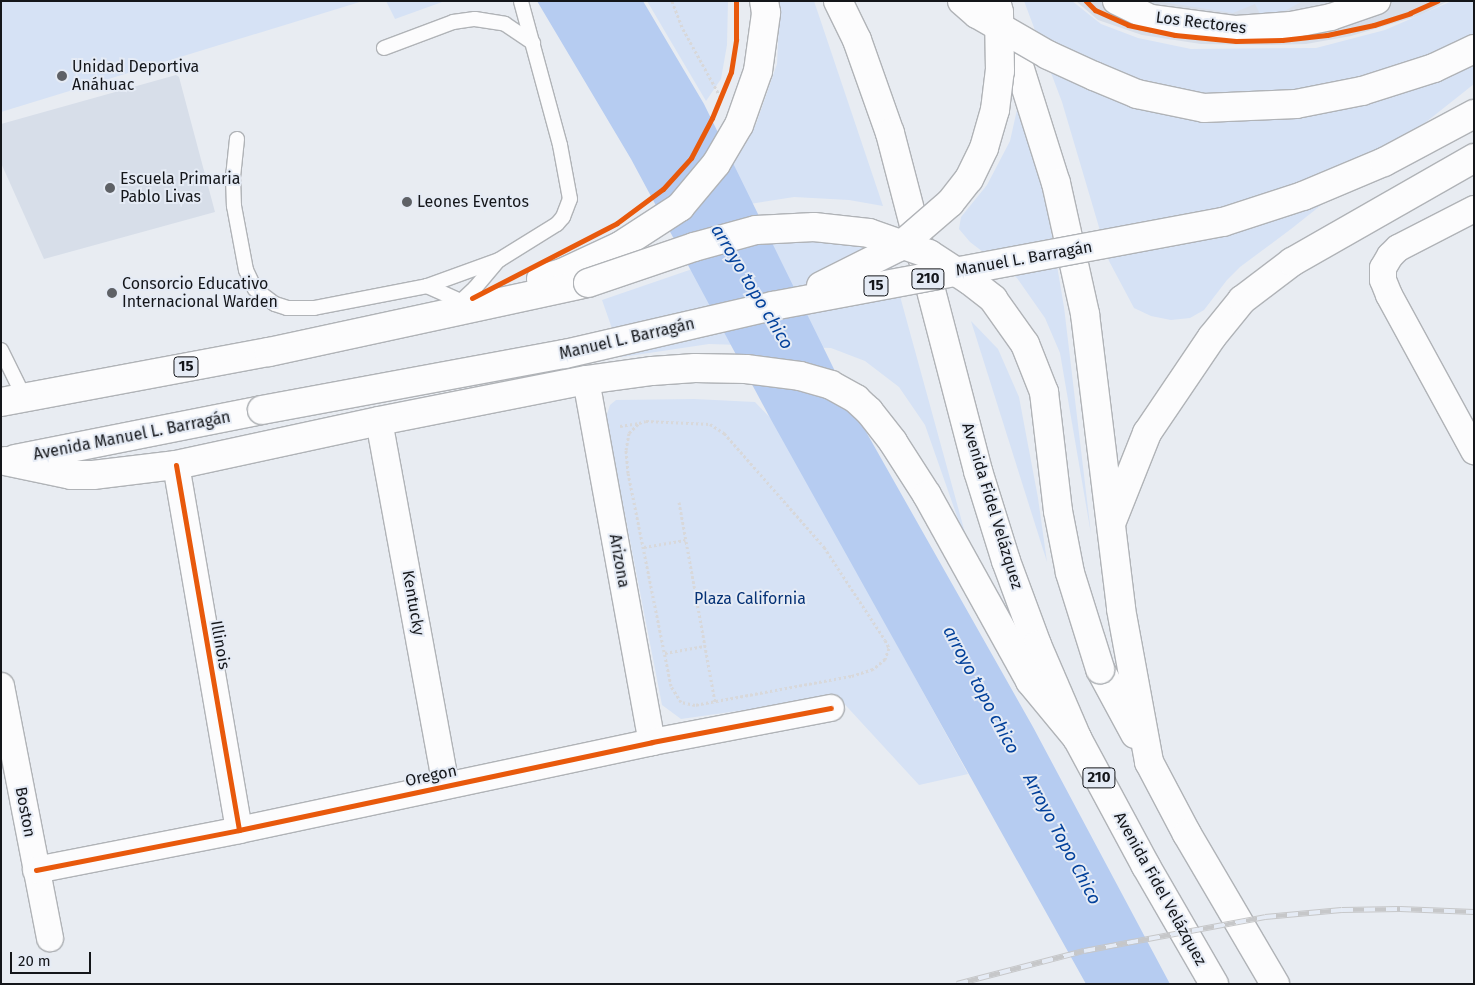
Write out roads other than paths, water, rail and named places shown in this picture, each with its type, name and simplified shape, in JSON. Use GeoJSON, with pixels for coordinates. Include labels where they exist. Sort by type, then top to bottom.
{"type":"FeatureCollection","features":[{"type":"Feature","properties":{"kind":"highway"},"geometry":{"type":"LineString","coordinates":[[370,331],[461,301],[562,273],[620,246],[680,207],[716,164],[739,125],[758,71],[766,13],[764,1]]}},
{"type":"Feature","properties":{"kind":"highway","name":"Avenida Fidel Velázquez"},"geometry":{"type":"LineString","coordinates":[[838,1],[857,40],[890,133],[978,471],[1006,561],[1037,645],[1077,738],[1146,866],[1214,984]]}},
{"type":"Feature","properties":{"kind":"highway"},"geometry":{"type":"LineString","coordinates":[[962,1],[977,14],[1048,56],[1137,94],[1204,108],[1296,104],[1362,92],[1434,68],[1474,49]]}},
{"type":"Feature","properties":{"kind":"highway"},"geometry":{"type":"LineString","coordinates":[[986,1],[1019,66],[1056,183],[1085,314],[1121,609],[1149,762],[1187,834],[1274,984]]}},
{"type":"Feature","properties":{"kind":"highway"},"geometry":{"type":"LineString","coordinates":[[773,306],[848,274],[899,247],[950,203],[969,179],[984,148],[995,110],[1000,71],[999,12],[996,1]]}},
{"type":"Feature","properties":{"kind":"highway","name":"Manuel L. Barragán"},"geometry":{"type":"LineString","coordinates":[[262,410],[565,354],[773,306],[1223,222],[1303,196],[1384,162],[1474,114]]}},
{"type":"Feature","properties":{"kind":"highway"},"geometry":{"type":"LineString","coordinates":[[1111,522],[1147,433],[1212,336],[1242,300],[1292,262],[1474,158]]}},
{"type":"Feature","properties":{"kind":"highway","name":"15"},"geometry":{"type":"LineString","coordinates":[[13,400],[370,331],[588,283],[756,230],[814,227],[869,233],[929,254],[969,280],[993,299],[1025,344],[1044,392],[1058,511],[1066,556],[1083,619],[1100,669],[1149,762]]}},
{"type":"Feature","properties":{"kind":"highway"},"geometry":{"type":"LineString","coordinates":[[3,461],[71,475],[93,475],[176,465],[379,421],[586,380],[652,371],[746,368],[800,376],[831,385],[856,399],[869,410],[893,442],[927,496],[1030,681],[1077,738]]}},
{"type":"Feature","properties":{"kind":"highway","name":"Avenida Manuel L. Barragán"},"geometry":{"type":"LineString","coordinates":[[3,461],[262,410]]}},
{"type":"Feature","properties":{"kind":"street","name":"Los Rectores"},"geometry":{"type":"LineString","coordinates":[[1116,1],[1151,18],[1236,29],[1292,25],[1331,17],[1377,1]]}},
{"type":"Feature","properties":{"kind":"street"},"geometry":{"type":"LineString","coordinates":[[1474,209],[1398,248],[1390,256],[1383,268],[1383,280],[1389,295],[1474,451]]}},
{"type":"Feature","properties":{"kind":"street","name":"Arizona"},"geometry":{"type":"LineString","coordinates":[[586,380],[652,742]]}},
{"type":"Feature","properties":{"kind":"street","name":"Kentucky"},"geometry":{"type":"LineString","coordinates":[[379,421],[446,785]]}},
{"type":"Feature","properties":{"kind":"street","name":"Illinois"},"geometry":{"type":"LineString","coordinates":[[176,465],[239,830]]}},
{"type":"Feature","properties":{"kind":"street","name":"Boston"},"geometry":{"type":"LineString","coordinates":[[1,686],[50,938]]}},
{"type":"Feature","properties":{"kind":"street","name":"Oregon"},"geometry":{"type":"LineString","coordinates":[[36,870],[239,830],[652,742],[831,708]]}},
{"type":"Feature","properties":{"kind":"lane"},"geometry":{"type":"LineString","coordinates":[[237,139],[233,178],[234,206],[246,270],[255,290],[275,304],[301,309],[427,286],[500,260],[557,224],[563,217],[570,199],[560,145],[521,1]]}},
{"type":"Feature","properties":{"kind":"lane"},"geometry":{"type":"LineString","coordinates":[[384,48],[453,22],[475,19],[505,24],[533,43]]}},
{"type":"Feature","properties":{"kind":"lane"},"geometry":{"type":"LineString","coordinates":[[427,286],[461,301],[500,260]]}},
{"type":"Feature","properties":{"kind":"lane"},"geometry":{"type":"LineString","coordinates":[[1,350],[13,400]]}},
{"type":"Feature","properties":{"kind":"water"},"geometry":{"type":"Polygon","coordinates":[[[537,1],[643,1],[704,104],[856,414],[1033,727],[1170,984],[1086,984],[769,416],[631,159],[537,1]]]}},
{"type":"Feature","properties":{"kind":"railway"},"geometry":{"type":"LineString","coordinates":[[957,984],[1084,951],[1265,917],[1342,910],[1400,909],[1474,912]]}},
{"type":"Feature","properties":{"kind":"place","name":"Unidad Deportiva Anáhuac"},"geometry":{"type":"Point","coordinates":[62,76]}},
{"type":"Feature","properties":{"kind":"place","name":"Escuela Primaria Pablo Livas"},"geometry":{"type":"Point","coordinates":[110,188]}},
{"type":"Feature","properties":{"kind":"place","name":"Leones Eventos"},"geometry":{"type":"Point","coordinates":[407,202]}},
{"type":"Feature","properties":{"kind":"place","name":"Consorcio Educativo Internacional Warden"},"geometry":{"type":"Point","coordinates":[112,293]}},
{"type":"Feature","properties":{"kind":"water label","name":"arroyo topo chico"},"geometry":{"type":"Point","coordinates":[752,287]}},
{"type":"Feature","properties":{"kind":"water label","name":"arroyo topo chico"},"geometry":{"type":"Point","coordinates":[981,690]}},
{"type":"Feature","properties":{"kind":"water label","name":"Arroyo Topo Chico"},"geometry":{"type":"Point","coordinates":[1062,839]}},
{"type":"Feature","properties":{"kind":"park label","name":"Plaza California"},"geometry":{"type":"Point","coordinates":[750,599]}}]}
